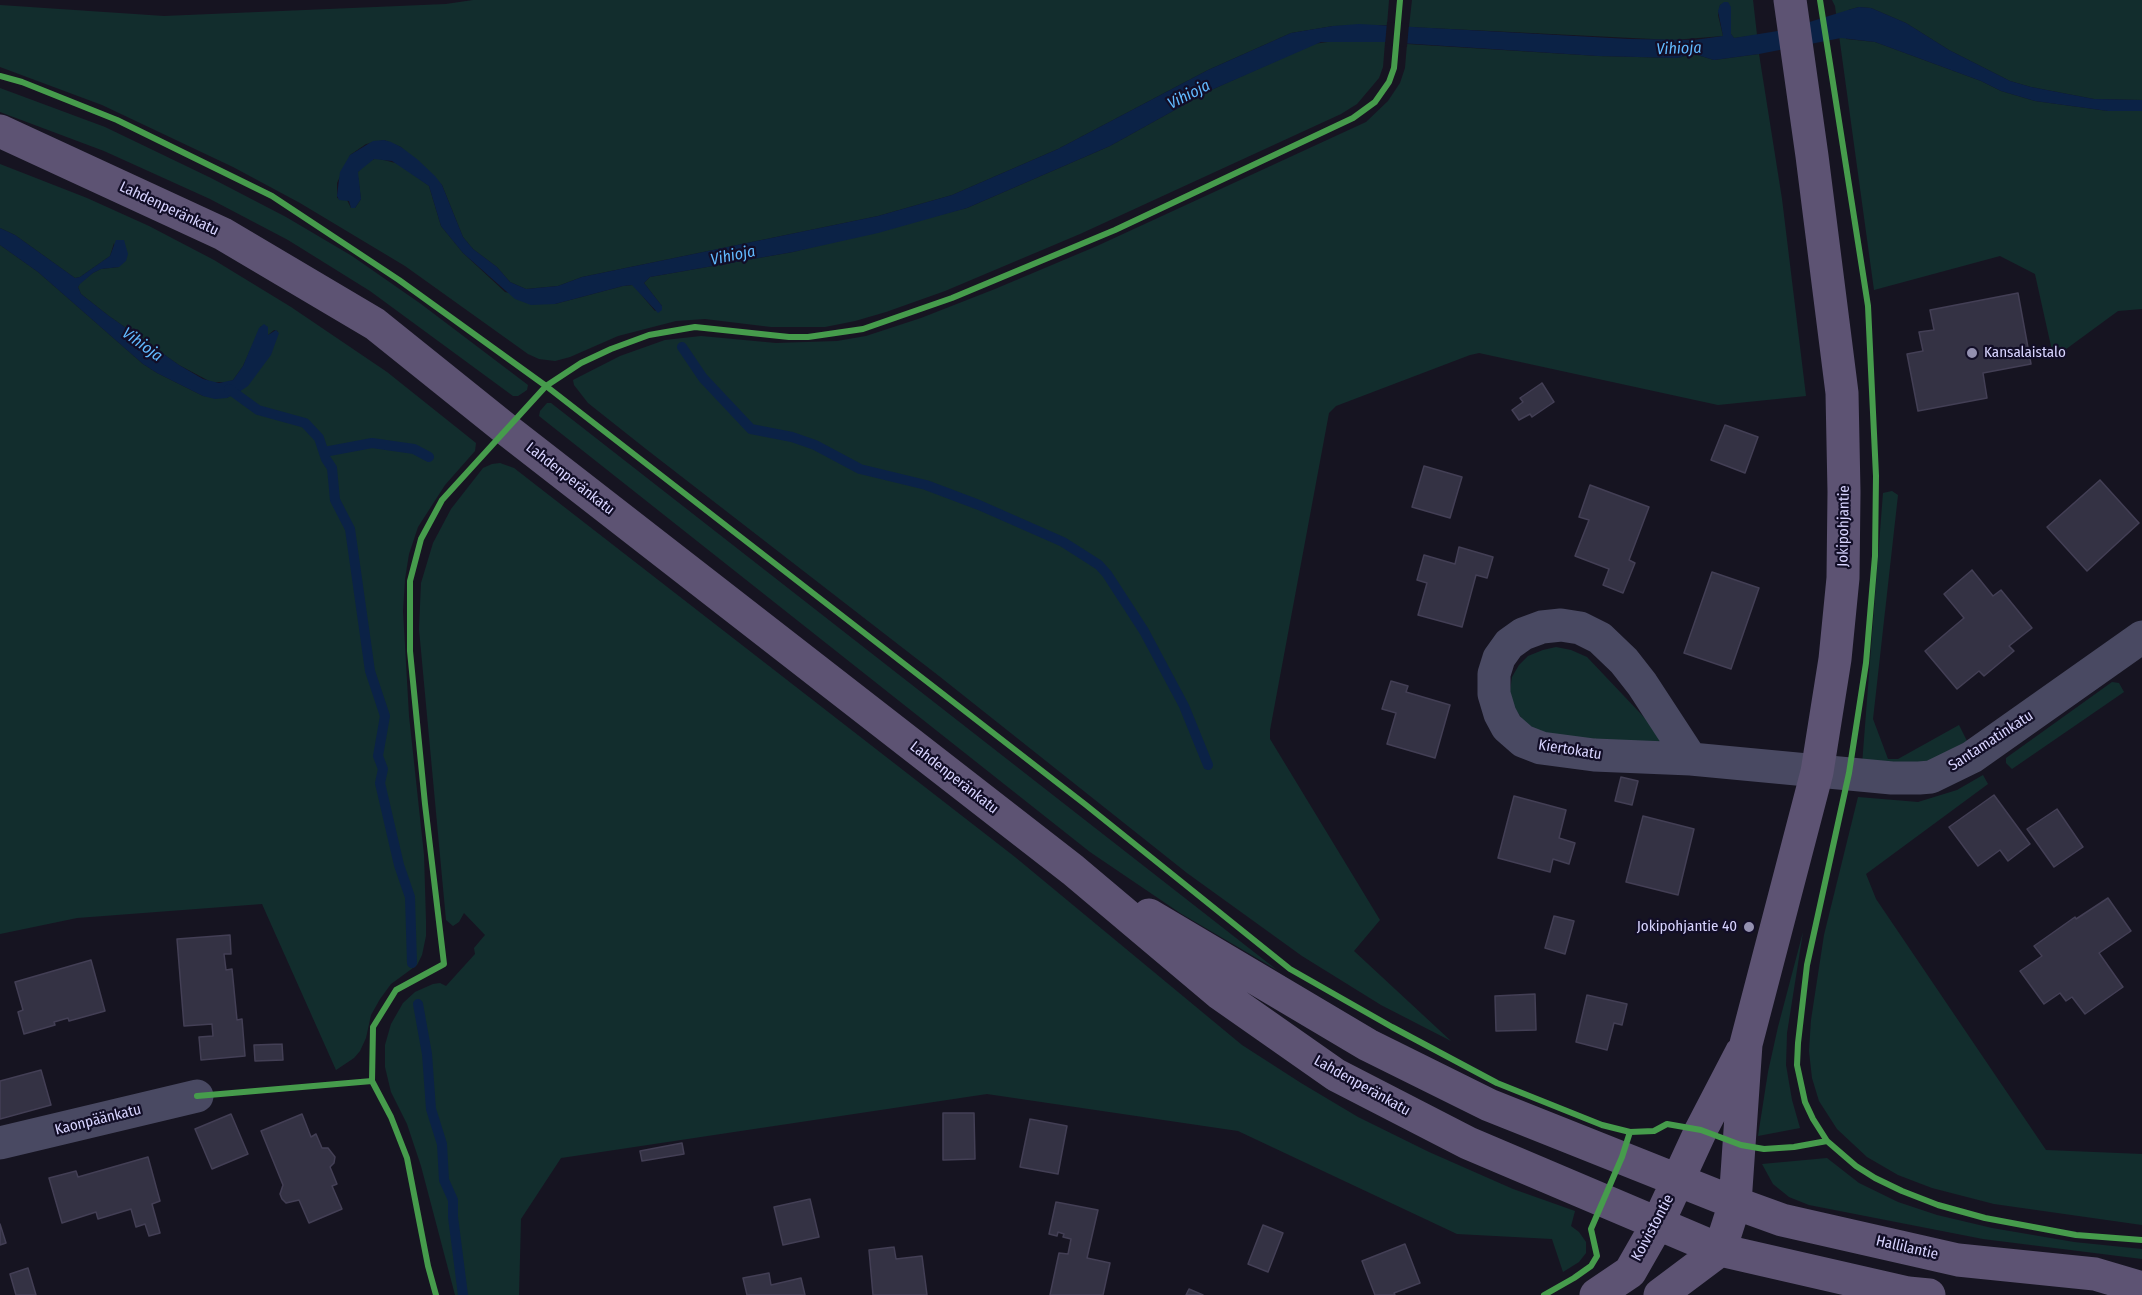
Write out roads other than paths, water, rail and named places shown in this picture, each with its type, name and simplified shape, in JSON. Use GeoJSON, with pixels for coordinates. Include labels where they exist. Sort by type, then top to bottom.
{"type":"FeatureCollection","features":[{"type":"Feature","properties":{"kind":"main road","name":"Jokipohjantie"},"geometry":{"type":"LineString","coordinates":[[1735,1203],[1746,1044],[1818,772],[1835,659],[1843,578],[1842,393],[1790,0]]}},
{"type":"Feature","properties":{"kind":"main road","name":"Lahdenperänkatu"},"geometry":{"type":"LineString","coordinates":[[0,131],[223,234],[375,324],[544,459],[1072,870],[1219,993],[1336,1075],[1468,1143],[1602,1202],[1658,1223]]}},
{"type":"Feature","properties":{"kind":"main road","name":"Lahdenperänkatu"},"geometry":{"type":"LineString","coordinates":[[1072,870],[1368,1045],[1489,1105],[1678,1180]]}},
{"type":"Feature","properties":{"kind":"main road","name":"Jokipohjantie"},"geometry":{"type":"LineString","coordinates":[[1678,1180],[1746,1044]]}},
{"type":"Feature","properties":{"kind":"main road","name":"Hallilantie"},"geometry":{"type":"LineString","coordinates":[[1678,1180],[1782,1220],[1958,1260],[2095,1274],[2142,1288]]}},
{"type":"Feature","properties":{"kind":"main road","name":"Koivistontie"},"geometry":{"type":"LineString","coordinates":[[1596,1295],[1630,1272],[1658,1223],[1678,1180]]}},
{"type":"Feature","properties":{"kind":"main road"},"geometry":{"type":"LineString","coordinates":[[1660,1295],[1720,1250],[1735,1203]]}},
{"type":"Feature","properties":{"kind":"main road"},"geometry":{"type":"LineString","coordinates":[[1658,1223],[1720,1250],[1908,1293],[1929,1295]]}},
{"type":"Feature","properties":{"kind":"street","name":"Kiertokatu"},"geometry":{"type":"LineString","coordinates":[[1691,759],[1642,684],[1624,661],[1600,638],[1580,628],[1561,625],[1542,627],[1523,634],[1509,644],[1499,658],[1494,674],[1494,694],[1500,714],[1507,727],[1523,741],[1541,748],[1594,755],[1691,759],[1818,772]]}},
{"type":"Feature","properties":{"kind":"street","name":"Santamatinkatu"},"geometry":{"type":"LineString","coordinates":[[1818,772],[1919,778],[1931,777],[1946,771],[1972,757],[2142,637]]}},
{"type":"Feature","properties":{"kind":"street","name":"Kaonpäänkatu"},"geometry":{"type":"LineString","coordinates":[[0,1143],[197,1096]]}},
{"type":"Feature","properties":{"kind":"water","name":"Vihioja"},"geometry":{"type":"Polygon","coordinates":[[[1724,2],[1728,2],[1731,7],[1731,34],[1734,38],[1784,30],[1859,7],[1871,8],[1906,23],[1949,50],[2010,81],[2094,99],[2142,100],[2142,111],[2108,111],[2035,101],[2001,91],[1981,81],[1875,42],[1841,38],[1714,60],[1694,54],[1677,58],[1598,56],[1385,42],[1321,42],[1209,91],[1110,146],[967,208],[878,233],[793,252],[650,277],[644,283],[662,306],[662,310],[658,313],[632,285],[555,304],[531,305],[515,299],[463,253],[441,226],[429,186],[392,161],[374,159],[358,172],[361,199],[355,208],[351,208],[349,201],[339,200],[337,196],[340,172],[350,155],[373,141],[391,142],[417,159],[435,176],[442,185],[463,237],[473,249],[497,267],[510,282],[526,289],[558,286],[582,277],[878,216],[952,195],[1058,149],[1208,70],[1291,33],[1359,24],[1629,39],[1694,40],[1723,36],[1718,11],[1724,2]]]}},
{"type":"Feature","properties":{"kind":"water","name":"Vihioja"},"geometry":{"type":"Polygon","coordinates":[[[0,228],[15,235],[75,278],[80,277],[110,256],[116,240],[124,240],[128,254],[126,261],[119,267],[101,269],[93,273],[78,287],[81,294],[179,365],[203,379],[219,383],[233,380],[243,366],[259,328],[264,324],[268,327],[268,335],[276,330],[279,333],[271,355],[248,386],[239,392],[227,398],[215,399],[203,396],[143,364],[38,272],[0,245],[0,228]]]}},
{"type":"Feature","properties":{"kind":"waterway"},"geometry":{"type":"LineString","coordinates":[[682,347],[703,378],[751,429],[792,437],[815,445],[860,469],[926,485],[979,505],[1063,542],[1099,565],[1144,631],[1184,706],[1208,765]]}},
{"type":"Feature","properties":{"kind":"waterway"},"geometry":{"type":"LineString","coordinates":[[229,389],[258,410],[305,423],[319,438],[326,459],[332,468],[335,500],[350,529],[370,671],[385,716],[378,756],[383,769],[380,783],[399,865],[410,897],[412,963]]}},
{"type":"Feature","properties":{"kind":"waterway"},"geometry":{"type":"LineString","coordinates":[[324,452],[372,443],[414,449],[429,457]]}},
{"type":"Feature","properties":{"kind":"waterway"},"geometry":{"type":"LineString","coordinates":[[418,1004],[427,1054],[431,1109],[442,1144],[444,1180],[453,1200],[463,1295]]}},
{"type":"Feature","properties":{"kind":"place","name":"Kansalaistalo"},"geometry":{"type":"Point","coordinates":[1972,353]}},
{"type":"Feature","properties":{"kind":"place","name":"Jokipohjantie 40"},"geometry":{"type":"Point","coordinates":[1749,927]}}]}
